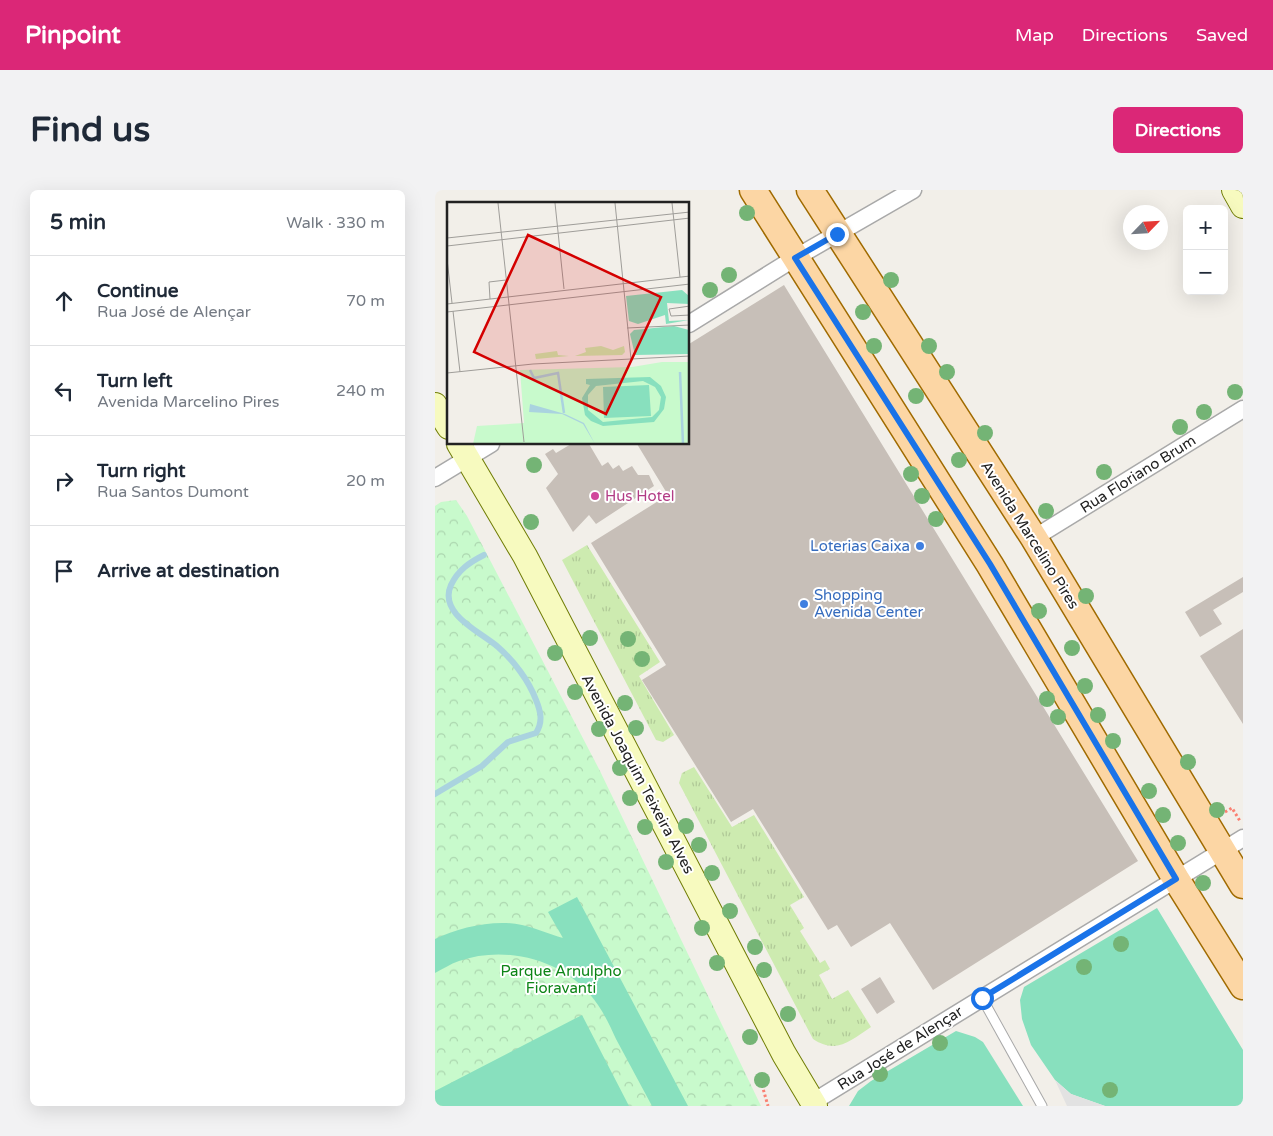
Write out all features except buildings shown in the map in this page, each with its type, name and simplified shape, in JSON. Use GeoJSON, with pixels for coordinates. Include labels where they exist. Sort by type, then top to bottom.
{"type":"FeatureCollection","features":[{"type":"Feature","properties":{"kind":"main road"},"geometry":{"type":"LineString","coordinates":[[753,190],[990,564],[1176,879],[1243,986]]}},
{"type":"Feature","properties":{"kind":"main road","name":"Avenida Marcelino Pires"},"geometry":{"type":"LineString","coordinates":[[810,190],[1232,844],[1243,886]]}},
{"type":"Feature","properties":{"kind":"main road"},"geometry":{"type":"LineString","coordinates":[[1234,190],[1243,206]]}},
{"type":"Feature","properties":{"kind":"main road"},"geometry":{"type":"LineString","coordinates":[[435,405],[447,424]]}},
{"type":"Feature","properties":{"kind":"main road","name":"Avenida Joaquim Teixeira Alves"},"geometry":{"type":"LineString","coordinates":[[463,451],[525,556],[784,1054],[814,1104]]}},
{"type":"Feature","properties":{"kind":"street"},"geometry":{"type":"LineString","coordinates":[[690,323],[795,258],[913,190]]}},
{"type":"Feature","properties":{"kind":"street","name":"Rua Floriano Brum"},"geometry":{"type":"LineString","coordinates":[[1034,538],[1243,409]]}},
{"type":"Feature","properties":{"kind":"street"},"geometry":{"type":"LineString","coordinates":[[435,478],[463,451],[487,445]]}},
{"type":"Feature","properties":{"kind":"street","name":"Rua José de Alençar"},"geometry":{"type":"LineString","coordinates":[[814,1104],[1232,844]]}},
{"type":"Feature","properties":{"kind":"lane"},"geometry":{"type":"LineString","coordinates":[[982,998],[1042,1106]]}},
{"type":"Feature","properties":{"kind":"path"},"geometry":{"type":"LineString","coordinates":[[762,1085],[768,1106]]}},
{"type":"Feature","properties":{"kind":"green space","name":"Parque Arnulpho Fioravanti"},"geometry":{"type":"Polygon","coordinates":[[[456,500],[467,516],[600,771],[761,1106],[435,1106],[435,506],[441,502],[456,500]]]}},
{"type":"Feature","properties":{"kind":"green space"},"geometry":{"type":"Polygon","coordinates":[[[587,545],[660,662],[639,676],[674,735],[663,742],[656,740],[562,560],[587,545]]]}},
{"type":"Feature","properties":{"kind":"green space"},"geometry":{"type":"Polygon","coordinates":[[[694,767],[732,827],[754,815],[804,897],[790,905],[804,928],[800,931],[820,963],[825,960],[830,969],[819,975],[832,999],[848,990],[871,1027],[850,1041],[837,1046],[829,1046],[813,1039],[679,783],[682,773],[694,767]]]}},
{"type":"Feature","properties":{"kind":"green space"},"geometry":{"type":"Polygon","coordinates":[[[577,897],[688,1106],[652,1106],[598,1005],[586,990],[571,977],[554,967],[536,960],[517,956],[497,955],[478,956],[459,961],[435,973],[435,939],[478,925],[501,923],[527,926],[563,938],[548,912],[577,897]]]}},
{"type":"Feature","properties":{"kind":"green space"},"geometry":{"type":"Polygon","coordinates":[[[1157,908],[1243,1050],[1243,1106],[1105,1106],[1071,1094],[1055,1080],[1031,1045],[1022,1019],[1020,1000],[1024,987],[1157,908]]]}},
{"type":"Feature","properties":{"kind":"green space"},"geometry":{"type":"Polygon","coordinates":[[[582,1015],[629,1106],[435,1106],[435,1091],[582,1015]]]}},
{"type":"Feature","properties":{"kind":"green space"},"geometry":{"type":"Polygon","coordinates":[[[956,1031],[975,1037],[983,1042],[1023,1106],[849,1106],[858,1091],[871,1081],[956,1031]]]}},
{"type":"Feature","properties":{"kind":"shaded area"},"geometry":{"type":"Polygon","coordinates":[[[1055,1080],[1071,1094],[1105,1106],[1067,1106],[1055,1080]]]}},
{"type":"Feature","properties":{"kind":"waterway"},"geometry":{"type":"LineString","coordinates":[[435,794],[482,766],[508,742],[536,733],[540,725],[541,717],[538,704],[520,672],[498,647],[463,621],[450,605],[451,585],[457,575],[465,567],[484,555]]}},
{"type":"Feature","properties":{"kind":"place","name":"Hus Hotel"},"geometry":{"type":"Point","coordinates":[595,496]}},
{"type":"Feature","properties":{"kind":"place","name":"Loterias Caixa"},"geometry":{"type":"Point","coordinates":[920,546]}},
{"type":"Feature","properties":{"kind":"place","name":"Shopping Avenida Center"},"geometry":{"type":"Point","coordinates":[804,604]}},
{"type":"Feature","properties":{"kind":"route"},"geometry":{"type":"LineString","coordinates":[[837,234],[795,258],[990,564],[1176,879],[982,998]]}}]}
